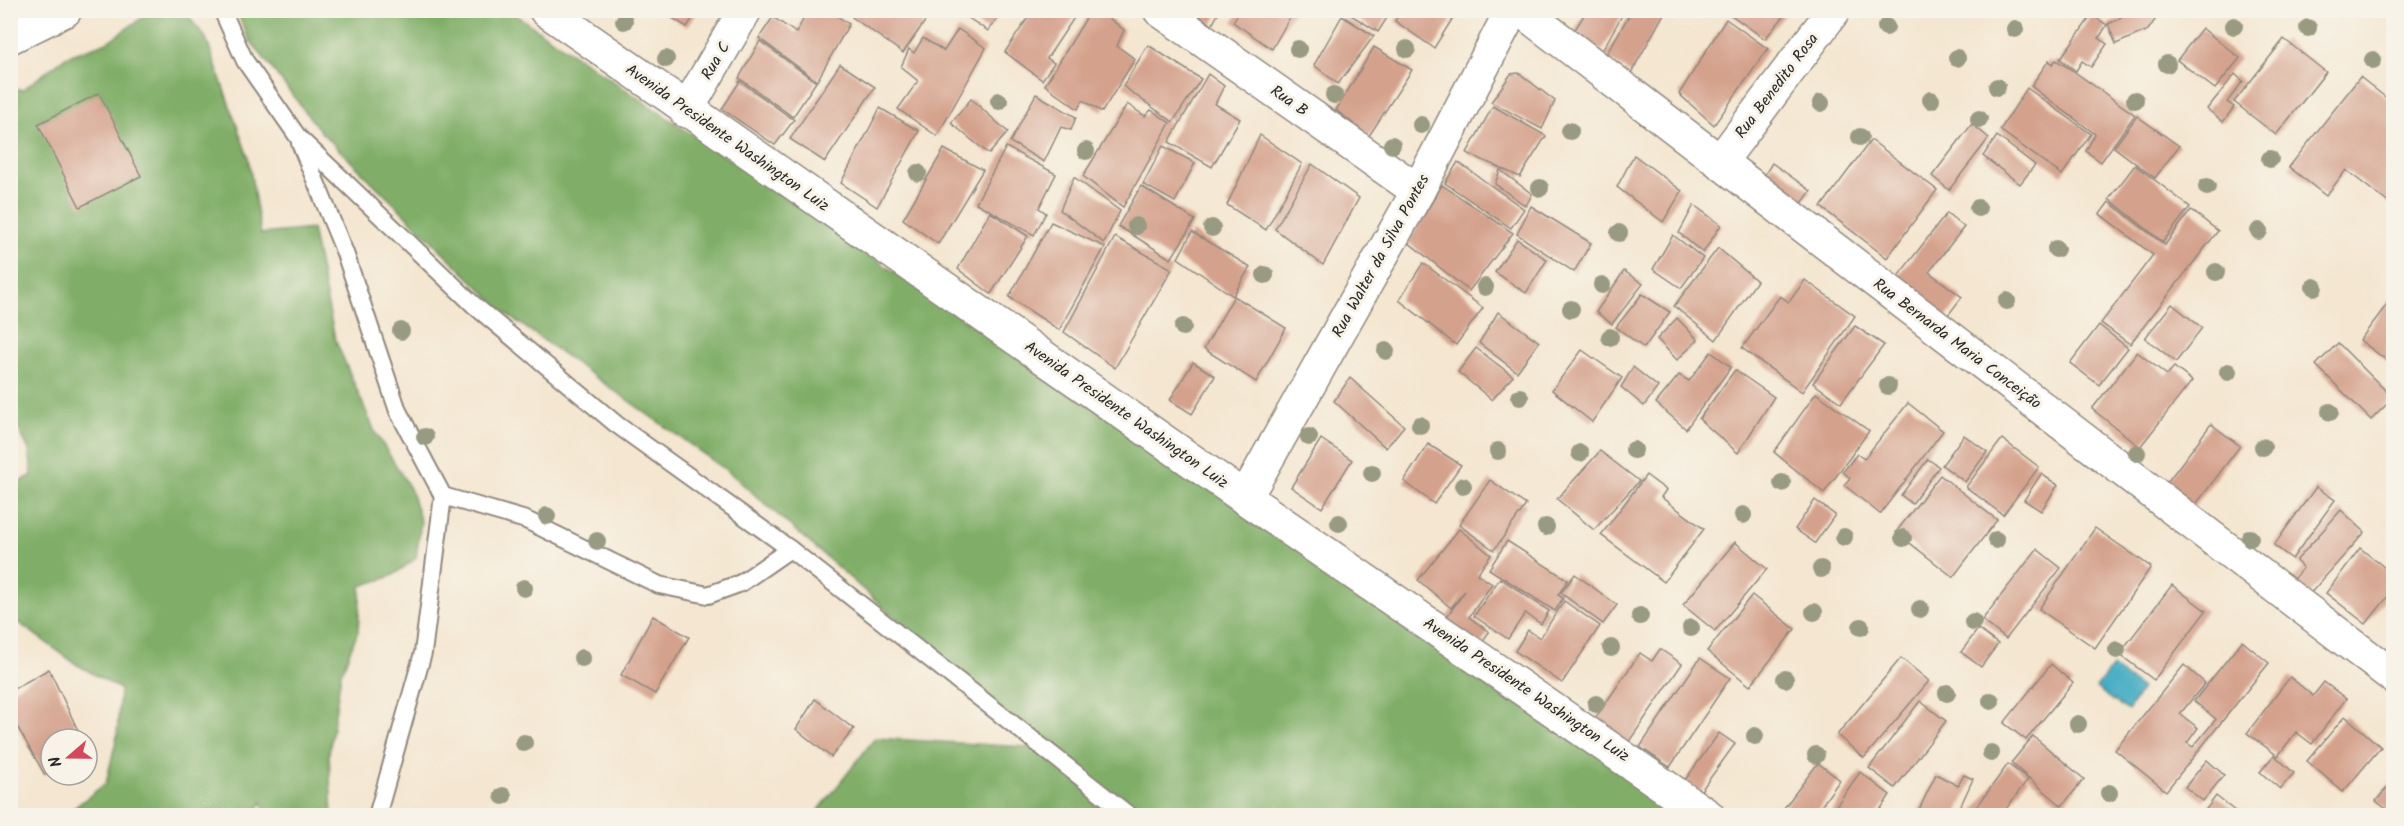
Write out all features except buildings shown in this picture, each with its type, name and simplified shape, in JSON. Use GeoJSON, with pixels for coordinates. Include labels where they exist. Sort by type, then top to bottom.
{"type":"FeatureCollection","features":[{"type":"Feature","properties":{"kind":"street"},"geometry":{"type":"LineString","coordinates":[[10,37],[65,10]]}},
{"type":"Feature","properties":{"kind":"street","name":"Avenida Presidente Washington Luiz"},"geometry":{"type":"LineString","coordinates":[[546,10],[687,111],[1708,816]]}},
{"type":"Feature","properties":{"kind":"street","name":"Rua C"},"geometry":{"type":"LineString","coordinates":[[687,111],[746,10]]}},
{"type":"Feature","properties":{"kind":"street","name":"Rua B"},"geometry":{"type":"LineString","coordinates":[[1160,10],[1418,191]]}},
{"type":"Feature","properties":{"kind":"street","name":"Rua Walter da Silva Pontes"},"geometry":{"type":"LineString","coordinates":[[1245,498],[1418,191],[1512,10]]}},
{"type":"Feature","properties":{"kind":"street","name":"Rua Bernarda Maria Conceição"},"geometry":{"type":"LineString","coordinates":[[1521,10],[2394,677]]}},
{"type":"Feature","properties":{"kind":"street","name":"Rua Benedito Rosa"},"geometry":{"type":"LineString","coordinates":[[1720,162],[1834,10]]}},
{"type":"Feature","properties":{"kind":"lane"},"geometry":{"type":"LineString","coordinates":[[222,10],[245,61],[297,137],[345,254],[398,411],[443,496],[423,653],[377,816]]}},
{"type":"Feature","properties":{"kind":"lane"},"geometry":{"type":"LineString","coordinates":[[297,137],[475,306],[616,424],[790,549],[1130,816]]}},
{"type":"Feature","properties":{"kind":"lane"},"geometry":{"type":"LineString","coordinates":[[443,496],[526,520],[659,585],[708,595],[741,583],[790,549]]}},
{"type":"Feature","properties":{"kind":"green space"},"geometry":{"type":"Polygon","coordinates":[[[152,11],[184,11],[206,38],[248,157],[261,234],[312,229],[335,339],[375,432],[410,488],[421,522],[416,558],[392,576],[361,586],[358,631],[341,674],[329,754],[332,815],[266,815],[262,802],[254,815],[65,815],[106,783],[117,736],[120,689],[76,664],[11,617],[11,487],[32,475],[29,450],[11,414],[10,86],[22,90],[66,57],[107,42],[152,11]]]}},
{"type":"Feature","properties":{"kind":"green space"},"geometry":{"type":"Polygon","coordinates":[[[236,11],[510,11],[1494,679],[1687,815],[815,815],[875,738],[1044,748],[730,473],[505,313],[321,132],[249,39],[236,11]]]}},
{"type":"Feature","properties":{"kind":"water"},"geometry":{"type":"Polygon","coordinates":[[[2112,667],[2142,689],[2128,711],[2096,688],[2112,667]]]}}]}
